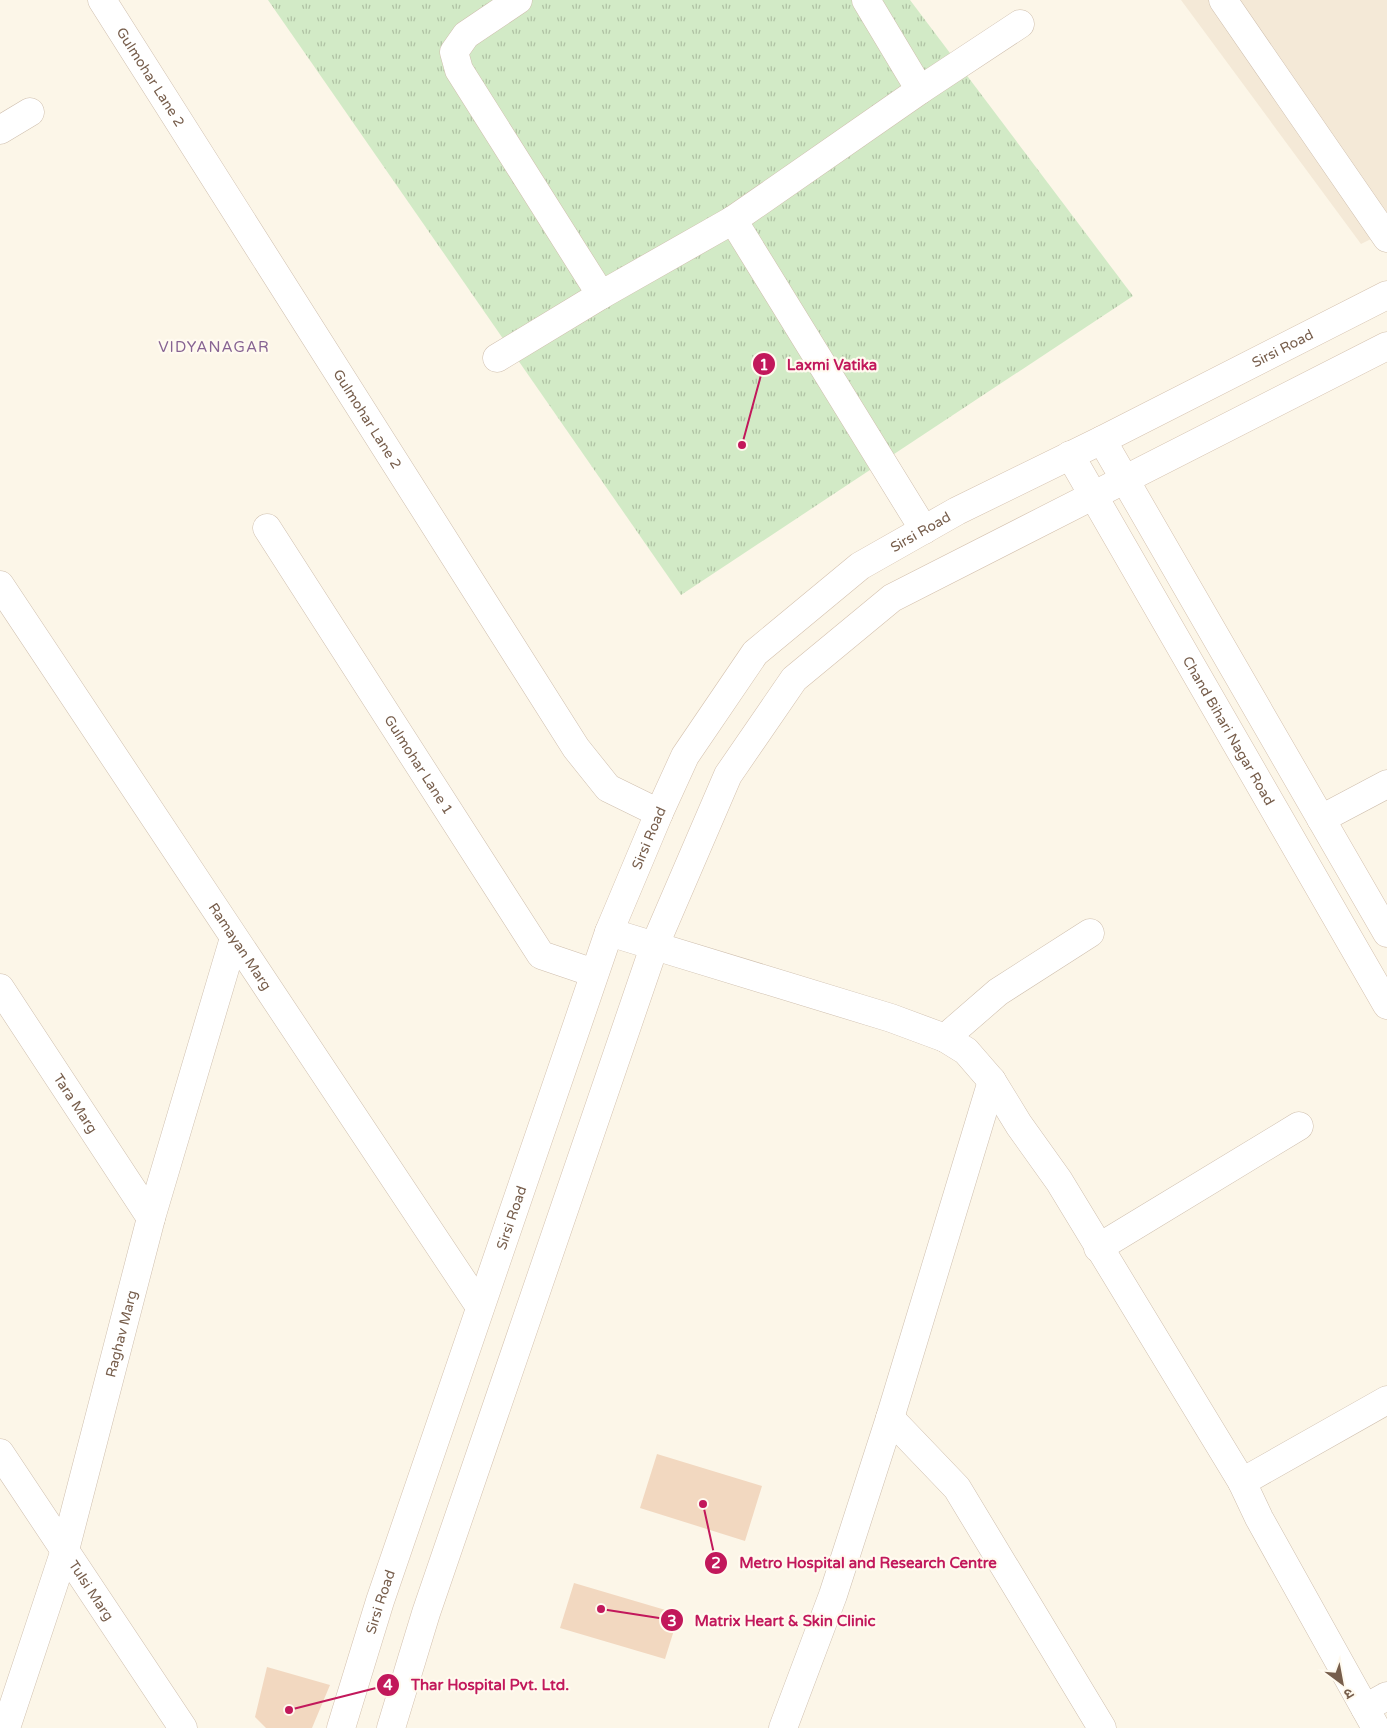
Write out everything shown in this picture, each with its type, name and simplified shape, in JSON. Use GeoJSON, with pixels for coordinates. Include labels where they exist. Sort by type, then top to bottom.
{"type":"FeatureCollection","features":[{"type":"Feature","properties":{"kind":"street","name":"Gulmohar Lane 2"},"geometry":{"type":"LineString","coordinates":[[102,0],[576,748],[608,788],[659,813]]}},
{"type":"Feature","properties":{"kind":"street"},"geometry":{"type":"LineString","coordinates":[[518,0],[466,35],[454,52],[459,70],[602,295]]}},
{"type":"Feature","properties":{"kind":"street"},"geometry":{"type":"LineString","coordinates":[[866,0],[920,90]]}},
{"type":"Feature","properties":{"kind":"street"},"geometry":{"type":"LineString","coordinates":[[1226,1],[1387,238]]}},
{"type":"Feature","properties":{"kind":"street"},"geometry":{"type":"LineString","coordinates":[[497,358],[733,220],[920,90],[1020,24]]}},
{"type":"Feature","properties":{"kind":"street"},"geometry":{"type":"LineString","coordinates":[[0,130],[30,112]]}},
{"type":"Feature","properties":{"kind":"street"},"geometry":{"type":"LineString","coordinates":[[733,220],[924,530]]}},
{"type":"Feature","properties":{"kind":"street","name":"Sirsi Road"},"geometry":{"type":"LineString","coordinates":[[341,1728],[380,1600],[609,932],[685,756],[755,653],[860,566],[957,511],[1387,296]]}},
{"type":"Feature","properties":{"kind":"street"},"geometry":{"type":"LineString","coordinates":[[391,1728],[429,1604],[654,947],[728,775],[794,679],[892,598],[1387,346]]}},
{"type":"Feature","properties":{"kind":"street"},"geometry":{"type":"LineString","coordinates":[[1102,440],[1387,933]]}},
{"type":"Feature","properties":{"kind":"street","name":"Chand Bihari Nagar Road"},"geometry":{"type":"LineString","coordinates":[[1070,455],[1387,1005]]}},
{"type":"Feature","properties":{"kind":"street","name":"Gulmohar Lane 1"},"geometry":{"type":"LineString","coordinates":[[267,528],[541,955],[594,973]]}},
{"type":"Feature","properties":{"kind":"street","name":"Ramayan Marg"},"geometry":{"type":"LineString","coordinates":[[0,585],[480,1307]]}},
{"type":"Feature","properties":{"kind":"street"},"geometry":{"type":"LineString","coordinates":[[1321,819],[1387,784]]}},
{"type":"Feature","properties":{"kind":"street"},"geometry":{"type":"LineString","coordinates":[[609,932],[891,1018],[945,1038],[966,1051],[992,1081],[1019,1125],[1059,1182],[1242,1482],[1259,1518],[1376,1711]]}},
{"type":"Feature","properties":{"kind":"street"},"geometry":{"type":"LineString","coordinates":[[945,1038],[998,992],[1090,933]]}},
{"type":"Feature","properties":{"kind":"street","name":"Raghav Marg"},"geometry":{"type":"LineString","coordinates":[[6,1728],[65,1550],[151,1218],[234,938]]}},
{"type":"Feature","properties":{"kind":"street","name":"Tara Marg"},"geometry":{"type":"LineString","coordinates":[[0,988],[151,1218]]}},
{"type":"Feature","properties":{"kind":"street"},"geometry":{"type":"LineString","coordinates":[[783,1728],[833,1595],[890,1418],[992,1081]]}},
{"type":"Feature","properties":{"kind":"street"},"geometry":{"type":"LineString","coordinates":[[1098,1248],[1299,1126]]}},
{"type":"Feature","properties":{"kind":"street"},"geometry":{"type":"LineString","coordinates":[[1242,1482],[1387,1400]]}},
{"type":"Feature","properties":{"kind":"street"},"geometry":{"type":"LineString","coordinates":[[890,1418],[956,1488],[1102,1728]]}},
{"type":"Feature","properties":{"kind":"street","name":"Tulsi Marg"},"geometry":{"type":"LineString","coordinates":[[0,1453],[183,1728]]}},
{"type":"Feature","properties":{"kind":"shaded area"},"geometry":{"type":"Polygon","coordinates":[[[1181,0],[1387,0],[1387,231],[1361,244],[1181,0]]]}},
{"type":"Feature","properties":{"kind":"green space"},"geometry":{"type":"Polygon","coordinates":[[[268,0],[910,0],[1133,296],[681,595],[268,0]]]}},
{"type":"Feature","properties":{"kind":"building"},"geometry":{"type":"Polygon","coordinates":[[[657,1454],[762,1486],[745,1541],[640,1508],[657,1454]]]}},
{"type":"Feature","properties":{"kind":"building"},"geometry":{"type":"Polygon","coordinates":[[[574,1583],[679,1614],[665,1659],[560,1628],[574,1583]]]}},
{"type":"Feature","properties":{"kind":"building"},"geometry":{"type":"Polygon","coordinates":[[[267,1667],[330,1685],[312,1728],[266,1728],[255,1717],[267,1667]]]}},
{"type":"Feature","properties":{"kind":"place","name":"Laxmi Vatika"},"geometry":{"type":"Point","coordinates":[742,445]}},
{"type":"Feature","properties":{"kind":"place","name":"Metro Hospital and Research Centre"},"geometry":{"type":"Point","coordinates":[703,1504]}},
{"type":"Feature","properties":{"kind":"place","name":"Matrix Heart & Skin Clinic"},"geometry":{"type":"Point","coordinates":[601,1609]}},
{"type":"Feature","properties":{"kind":"place","name":"Thar Hospital Pvt. Ltd."},"geometry":{"type":"Point","coordinates":[289,1710]}},
{"type":"Feature","properties":{"kind":"district","name":"VIDYANAGAR"},"geometry":{"type":"Point","coordinates":[214,347]}}]}
